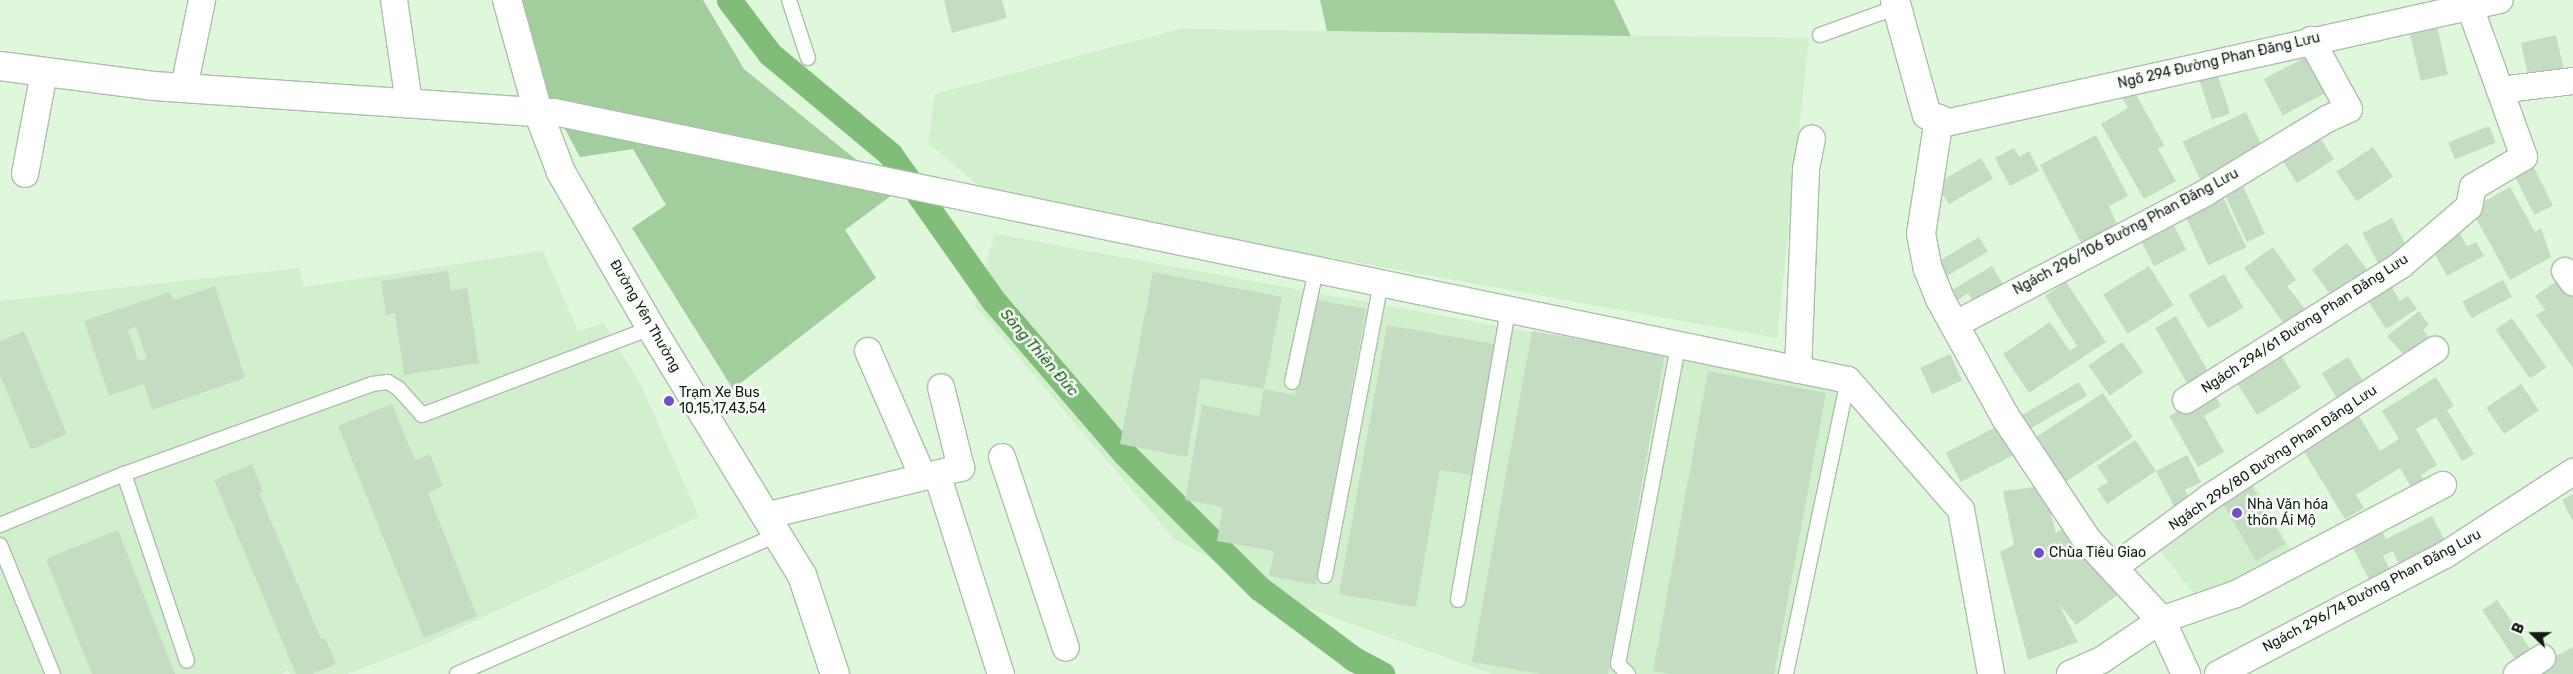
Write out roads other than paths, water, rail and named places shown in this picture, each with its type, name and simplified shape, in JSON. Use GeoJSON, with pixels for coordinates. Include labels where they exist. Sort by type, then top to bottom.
{"type":"FeatureCollection","features":[{"type":"Feature","properties":{"kind":"main road","name":"Đường Yên Thường"},"geometry":{"type":"LineString","coordinates":[[507,0],[538,112],[561,172],[652,328],[802,576],[835,674]]}},
{"type":"Feature","properties":{"kind":"main road"},"geometry":{"type":"LineString","coordinates":[[1896,4],[1927,115],[1939,119],[1921,234],[1928,269],[1954,325],[2006,418],[2088,540],[2161,620],[2186,674]]}},
{"type":"Feature","properties":{"kind":"main road"},"geometry":{"type":"LineString","coordinates":[[0,66],[184,88],[538,112]]}},
{"type":"Feature","properties":{"kind":"street"},"geometry":{"type":"LineString","coordinates":[[184,88],[202,0]]}},
{"type":"Feature","properties":{"kind":"street"},"geometry":{"type":"LineString","coordinates":[[394,0],[408,103]]}},
{"type":"Feature","properties":{"kind":"street","name":"Ngõ 294 Đường Phan Đăng Lưu"},"geometry":{"type":"LineString","coordinates":[[1939,119],[1950,122],[2311,40],[2500,0]]}},
{"type":"Feature","properties":{"kind":"street","name":"Ngách 294/61 Đường Phan Đăng Lưu"},"geometry":{"type":"LineString","coordinates":[[2186,400],[2400,265],[2469,206],[2473,187],[2524,157],[2470,7]]}},
{"type":"Feature","properties":{"kind":"street","name":"Ngách 296/106 Đường Phan Đăng Lưu"},"geometry":{"type":"LineString","coordinates":[[1954,325],[2205,193],[2327,118],[2349,109],[2311,40]]}},
{"type":"Feature","properties":{"kind":"street"},"geometry":{"type":"LineString","coordinates":[[25,174],[44,72]]}},
{"type":"Feature","properties":{"kind":"street"},"geometry":{"type":"LineString","coordinates":[[2500,90],[2573,81]]}},
{"type":"Feature","properties":{"kind":"street"},"geometry":{"type":"LineString","coordinates":[[538,112],[554,112],[1848,380],[1961,510],[1991,674]]}},
{"type":"Feature","properties":{"kind":"street"},"geometry":{"type":"LineString","coordinates":[[1798,370],[1806,169],[1812,139]]}},
{"type":"Feature","properties":{"kind":"street","name":"Ngách 296/80 Đường Phan Đăng Lưu"},"geometry":{"type":"LineString","coordinates":[[2113,568],[2210,497],[2435,350]]}},
{"type":"Feature","properties":{"kind":"street"},"geometry":{"type":"LineString","coordinates":[[868,351],[940,473],[1001,674]]}},
{"type":"Feature","properties":{"kind":"street"},"geometry":{"type":"LineString","coordinates":[[940,473],[941,387]]}},
{"type":"Feature","properties":{"kind":"street"},"geometry":{"type":"LineString","coordinates":[[771,525],[940,473],[1008,455],[1066,648]]}},
{"type":"Feature","properties":{"kind":"street","name":"Ngách 296/74 Đường Phan Đăng Lưu"},"geometry":{"type":"LineString","coordinates":[[2218,674],[2445,555],[2573,472]]}},
{"type":"Feature","properties":{"kind":"street"},"geometry":{"type":"LineString","coordinates":[[2070,674],[2103,659],[2161,620],[2236,594],[2443,485]]}},
{"type":"Feature","properties":{"kind":"street"},"geometry":{"type":"LineString","coordinates":[[2517,674],[2542,658]]}},
{"type":"Feature","properties":{"kind":"lane"},"geometry":{"type":"LineString","coordinates":[[793,1],[808,58]]}},
{"type":"Feature","properties":{"kind":"lane"},"geometry":{"type":"LineString","coordinates":[[1820,35],[1896,4]]}},
{"type":"Feature","properties":{"kind":"lane"},"geometry":{"type":"LineString","coordinates":[[1292,382],[1316,270]]}},
{"type":"Feature","properties":{"kind":"lane"},"geometry":{"type":"LineString","coordinates":[[1325,576],[1380,283]]}},
{"type":"Feature","properties":{"kind":"lane"},"geometry":{"type":"LineString","coordinates":[[1458,600],[1508,310]]}},
{"type":"Feature","properties":{"kind":"lane"},"geometry":{"type":"LineString","coordinates":[[0,525],[124,474],[372,384],[388,382],[398,388],[422,415],[652,328]]}},
{"type":"Feature","properties":{"kind":"lane"},"geometry":{"type":"LineString","coordinates":[[1628,674],[1618,664],[1678,345]]}},
{"type":"Feature","properties":{"kind":"lane"},"geometry":{"type":"LineString","coordinates":[[1786,674],[1848,380]]}},
{"type":"Feature","properties":{"kind":"lane"},"geometry":{"type":"LineString","coordinates":[[124,474],[187,661]]}},
{"type":"Feature","properties":{"kind":"lane"},"geometry":{"type":"LineString","coordinates":[[457,674],[771,525]]}},
{"type":"Feature","properties":{"kind":"lane"},"geometry":{"type":"LineString","coordinates":[[0,544],[53,674]]}},
{"type":"Feature","properties":{"kind":"waterway","name":"Sông Thiên Đức"},"geometry":{"type":"LineString","coordinates":[[729,0],[770,54],[890,154],[993,300],[1125,454],[1259,588],[1354,659],[1382,674]]}},
{"type":"Feature","properties":{"kind":"place","name":"Trạm Xe Bus 10,15,17,43,54"},"geometry":{"type":"Point","coordinates":[669,401]}},
{"type":"Feature","properties":{"kind":"place","name":"Nhà Văn hóa thôn Ái Mộ"},"geometry":{"type":"Point","coordinates":[2237,513]}},
{"type":"Feature","properties":{"kind":"place","name":"Chùa Tiêu Giao"},"geometry":{"type":"Point","coordinates":[2039,553]}}]}
